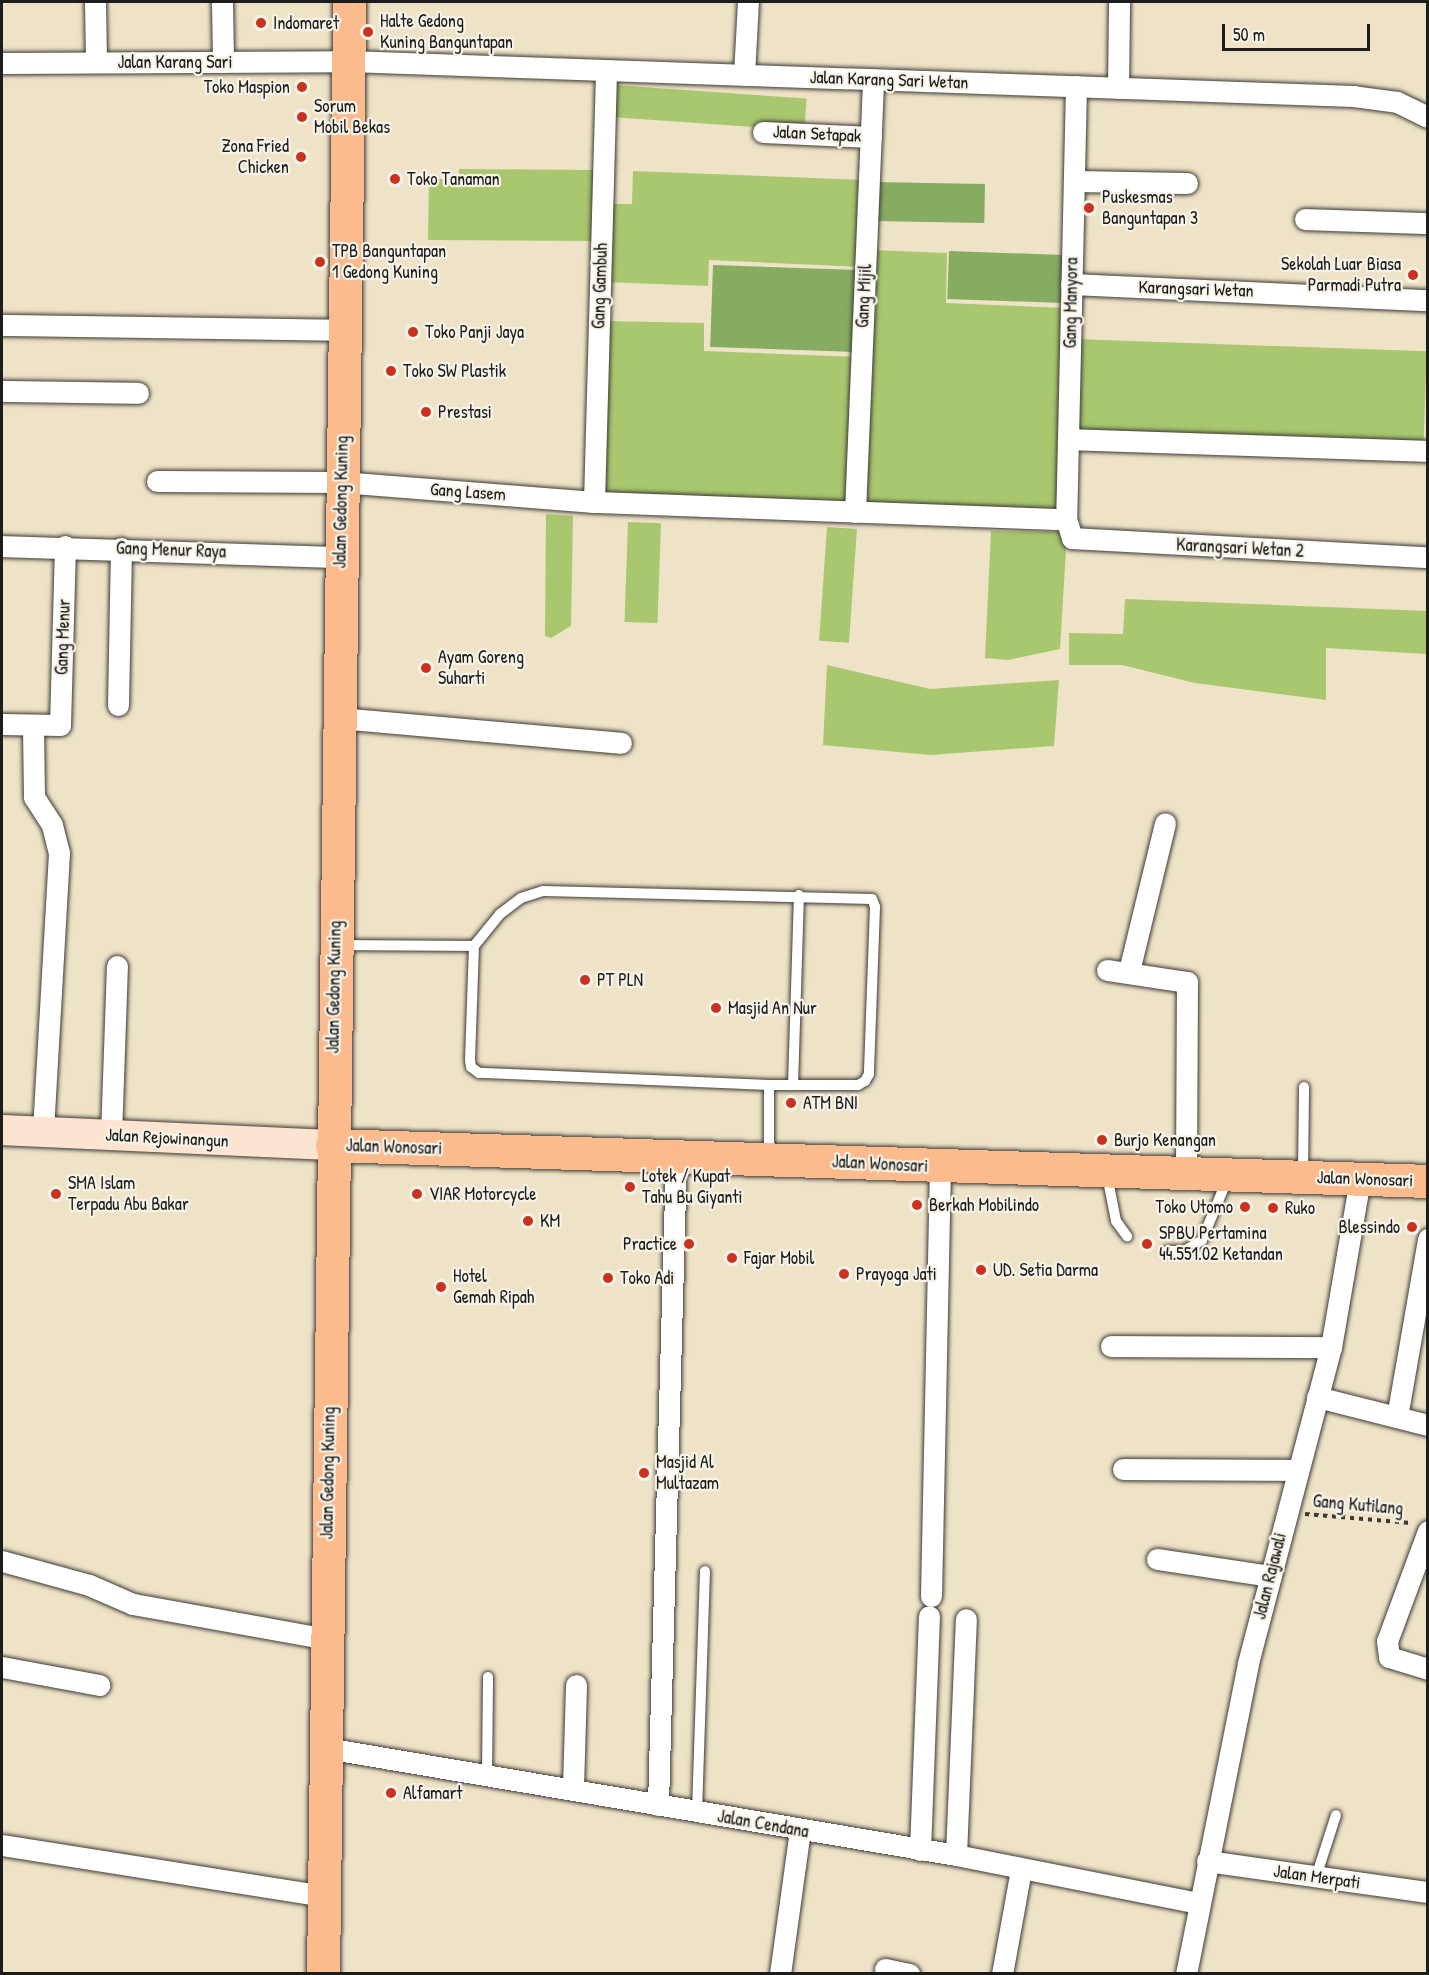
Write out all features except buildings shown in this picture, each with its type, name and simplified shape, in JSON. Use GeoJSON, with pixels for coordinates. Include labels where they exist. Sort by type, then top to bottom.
{"type":"FeatureCollection","features":[{"type":"Feature","properties":{"kind":"main road","name":"Jalan Gedong Kuning"},"geometry":{"type":"LineString","coordinates":[[323,1974],[334,945],[349,2]]}},
{"type":"Feature","properties":{"kind":"main road","name":"Jalan Rejowinangun"},"geometry":{"type":"LineString","coordinates":[[2,1131],[332,1145]]}},
{"type":"Feature","properties":{"kind":"main road","name":"Jalan Wonosari"},"geometry":{"type":"LineString","coordinates":[[332,1145],[676,1155],[940,1167],[1186,1173],[1229,1177],[1428,1181]]}},
{"type":"Feature","properties":{"kind":"street"},"geometry":{"type":"LineString","coordinates":[[96,2],[96,62]]}},
{"type":"Feature","properties":{"kind":"street"},"geometry":{"type":"LineString","coordinates":[[222,2],[223,62]]}},
{"type":"Feature","properties":{"kind":"street"},"geometry":{"type":"LineString","coordinates":[[744,75],[748,2]]}},
{"type":"Feature","properties":{"kind":"street"},"geometry":{"type":"LineString","coordinates":[[1118,88],[1119,2]]}},
{"type":"Feature","properties":{"kind":"street","name":"Jalan Karang Sari"},"geometry":{"type":"LineString","coordinates":[[2,63],[348,61]]}},
{"type":"Feature","properties":{"kind":"street","name":"Jalan Karang Sari Wetan"},"geometry":{"type":"LineString","coordinates":[[348,61],[1353,96],[1397,102],[1428,117]]}},
{"type":"Feature","properties":{"kind":"street","name":"Gang Gambuh"},"geometry":{"type":"LineString","coordinates":[[594,502],[606,70]]}},
{"type":"Feature","properties":{"kind":"street","name":"Gang Mijil"},"geometry":{"type":"LineString","coordinates":[[855,512],[873,79]]}},
{"type":"Feature","properties":{"kind":"street","name":"Gang Manyora"},"geometry":{"type":"LineString","coordinates":[[1066,519],[1076,86]]}},
{"type":"Feature","properties":{"kind":"street","name":"Jalan Setapak"},"geometry":{"type":"LineString","coordinates":[[763,132],[871,137]]}},
{"type":"Feature","properties":{"kind":"street"},"geometry":{"type":"LineString","coordinates":[[1074,181],[1187,183]]}},
{"type":"Feature","properties":{"kind":"street"},"geometry":{"type":"LineString","coordinates":[[1305,219],[1428,223]]}},
{"type":"Feature","properties":{"kind":"street","name":"Karangsari Wetan"},"geometry":{"type":"LineString","coordinates":[[1071,284],[1428,300]]}},
{"type":"Feature","properties":{"kind":"street"},"geometry":{"type":"LineString","coordinates":[[2,325],[344,330]]}},
{"type":"Feature","properties":{"kind":"street"},"geometry":{"type":"LineString","coordinates":[[2,391],[138,393]]}},
{"type":"Feature","properties":{"kind":"street"},"geometry":{"type":"LineString","coordinates":[[1068,440],[1428,451]]}},
{"type":"Feature","properties":{"kind":"street","name":"Gang Lasem"},"geometry":{"type":"LineString","coordinates":[[157,481],[341,482],[594,502],[1066,519]]}},
{"type":"Feature","properties":{"kind":"street","name":"Karangsari Wetan 2"},"geometry":{"type":"LineString","coordinates":[[1066,519],[1075,540],[1428,557]]}},
{"type":"Feature","properties":{"kind":"street","name":"Gang Menur Raya"},"geometry":{"type":"LineString","coordinates":[[2,546],[65,546],[340,557]]}},
{"type":"Feature","properties":{"kind":"street","name":"Gang Menur"},"geometry":{"type":"LineString","coordinates":[[33,726],[57,726],[61,717],[65,546]]}},
{"type":"Feature","properties":{"kind":"street"},"geometry":{"type":"LineString","coordinates":[[118,705],[122,548]]}},
{"type":"Feature","properties":{"kind":"street"},"geometry":{"type":"LineString","coordinates":[[338,718],[621,742]]}},
{"type":"Feature","properties":{"kind":"street"},"geometry":{"type":"LineString","coordinates":[[2,724],[33,726],[34,797],[52,825],[59,853],[43,1132]]}},
{"type":"Feature","properties":{"kind":"street"},"geometry":{"type":"LineString","coordinates":[[1129,972],[1165,823]]}},
{"type":"Feature","properties":{"kind":"street"},"geometry":{"type":"LineString","coordinates":[[111,1136],[117,966]]}},
{"type":"Feature","properties":{"kind":"street"},"geometry":{"type":"LineString","coordinates":[[1107,970],[1181,980],[1189,987],[1186,1173]]}},
{"type":"Feature","properties":{"kind":"street"},"geometry":{"type":"LineString","coordinates":[[658,1805],[676,1155]]}},
{"type":"Feature","properties":{"kind":"street"},"geometry":{"type":"LineString","coordinates":[[920,1850],[930,1606],[940,1167]]}},
{"type":"Feature","properties":{"kind":"street","name":"Jalan Rajawali"},"geometry":{"type":"LineString","coordinates":[[1186,1974],[1198,1903],[1248,1663],[1331,1347],[1360,1179]]}},
{"type":"Feature","properties":{"kind":"street"},"geometry":{"type":"LineString","coordinates":[[1397,1417],[1428,1239]]}},
{"type":"Feature","properties":{"kind":"street"},"geometry":{"type":"LineString","coordinates":[[1111,1346],[1331,1347]]}},
{"type":"Feature","properties":{"kind":"street"},"geometry":{"type":"LineString","coordinates":[[1317,1397],[1428,1425]]}},
{"type":"Feature","properties":{"kind":"street"},"geometry":{"type":"LineString","coordinates":[[1123,1469],[1297,1470]]}},
{"type":"Feature","properties":{"kind":"street"},"geometry":{"type":"LineString","coordinates":[[1422,1527],[1387,1641],[1389,1657],[1428,1669]]}},
{"type":"Feature","properties":{"kind":"street"},"geometry":{"type":"LineString","coordinates":[[1157,1559],[1270,1576]]}},
{"type":"Feature","properties":{"kind":"street"},"geometry":{"type":"LineString","coordinates":[[2,1561],[89,1586],[133,1604],[327,1639]]}},
{"type":"Feature","properties":{"kind":"street"},"geometry":{"type":"LineString","coordinates":[[956,1855],[966,1619]]}},
{"type":"Feature","properties":{"kind":"street"},"geometry":{"type":"LineString","coordinates":[[2,1667],[99,1685]]}},
{"type":"Feature","properties":{"kind":"street"},"geometry":{"type":"LineString","coordinates":[[573,1787],[576,1684]]}},
{"type":"Feature","properties":{"kind":"street","name":"Jalan Cendana"},"geometry":{"type":"LineString","coordinates":[[326,1749],[573,1787],[697,1812],[956,1855],[1198,1903]]}},
{"type":"Feature","properties":{"kind":"street"},"geometry":{"type":"LineString","coordinates":[[780,1974],[800,1830]]}},
{"type":"Feature","properties":{"kind":"street"},"geometry":{"type":"LineString","coordinates":[[2,1845],[324,1896]]}},
{"type":"Feature","properties":{"kind":"street","name":"Jalan Merpati"},"geometry":{"type":"LineString","coordinates":[[1207,1861],[1428,1892]]}},
{"type":"Feature","properties":{"kind":"street"},"geometry":{"type":"LineString","coordinates":[[1002,1974],[1021,1869]]}},
{"type":"Feature","properties":{"kind":"street"},"geometry":{"type":"LineString","coordinates":[[885,1969],[909,1974]]}},
{"type":"Feature","properties":{"kind":"lane"},"geometry":{"type":"LineString","coordinates":[[543,891],[863,896],[872,899],[875,907],[868,1074],[858,1085],[769,1085],[479,1072],[471,1067],[474,946],[500,914],[521,898],[543,891]]}},
{"type":"Feature","properties":{"kind":"lane"},"geometry":{"type":"LineString","coordinates":[[793,1085],[799,895]]}},
{"type":"Feature","properties":{"kind":"lane"},"geometry":{"type":"LineString","coordinates":[[334,945],[474,946]]}},
{"type":"Feature","properties":{"kind":"lane"},"geometry":{"type":"LineString","coordinates":[[769,1085],[770,1160]]}},
{"type":"Feature","properties":{"kind":"lane"},"geometry":{"type":"LineString","coordinates":[[1303,1178],[1304,1087]]}},
{"type":"Feature","properties":{"kind":"lane"},"geometry":{"type":"LineString","coordinates":[[1106,1171],[1116,1221],[1127,1236]]}},
{"type":"Feature","properties":{"kind":"lane"},"geometry":{"type":"LineString","coordinates":[[1167,1251],[1184,1251],[1202,1240],[1229,1177]]}},
{"type":"Feature","properties":{"kind":"lane"},"geometry":{"type":"LineString","coordinates":[[697,1812],[705,1571]]}},
{"type":"Feature","properties":{"kind":"lane"},"geometry":{"type":"LineString","coordinates":[[486,1775],[488,1677]]}},
{"type":"Feature","properties":{"kind":"lane"},"geometry":{"type":"LineString","coordinates":[[1316,1877],[1336,1815]]}},
{"type":"Feature","properties":{"kind":"path","name":"Gang Kutilang"},"geometry":{"type":"LineString","coordinates":[[1286,1513],[1422,1527]]}},
{"type":"Feature","properties":{"kind":"green space"},"geometry":{"type":"Polygon","coordinates":[[[613,85],[807,99],[804,130],[611,117],[613,85]]]}},
{"type":"Feature","properties":{"kind":"green space"},"geometry":{"type":"Polygon","coordinates":[[[459,169],[593,170],[592,241],[428,240],[429,179],[459,179],[459,169]]]}},
{"type":"Feature","properties":{"kind":"green space"},"geometry":{"type":"Polygon","coordinates":[[[633,171],[865,180],[862,267],[709,260],[708,286],[606,282],[609,204],[632,204],[633,171]]]}},
{"type":"Feature","properties":{"kind":"green space"},"geometry":{"type":"Polygon","coordinates":[[[874,182],[985,184],[984,223],[873,221],[874,182]]]}},
{"type":"Feature","properties":{"kind":"green space"},"geometry":{"type":"Polygon","coordinates":[[[873,250],[947,253],[946,303],[1065,308],[1058,513],[864,506],[873,250]]]}},
{"type":"Feature","properties":{"kind":"green space"},"geometry":{"type":"Polygon","coordinates":[[[949,251],[1070,255],[1068,303],[947,299],[949,251]]]}},
{"type":"Feature","properties":{"kind":"green space"},"geometry":{"type":"Polygon","coordinates":[[[713,265],[859,270],[856,352],[710,347],[713,265]]]}},
{"type":"Feature","properties":{"kind":"green space"},"geometry":{"type":"Polygon","coordinates":[[[605,321],[704,323],[704,351],[857,357],[850,508],[599,497],[605,321]]]}},
{"type":"Feature","properties":{"kind":"green space"},"geometry":{"type":"Polygon","coordinates":[[[1075,339],[1427,351],[1423,450],[1072,438],[1075,339]]]}},
{"type":"Feature","properties":{"kind":"green space"},"geometry":{"type":"Polygon","coordinates":[[[546,514],[573,516],[571,626],[551,638],[545,636],[546,514]]]}},
{"type":"Feature","properties":{"kind":"green space"},"geometry":{"type":"Polygon","coordinates":[[[628,522],[661,523],[657,623],[625,622],[628,522]]]}},
{"type":"Feature","properties":{"kind":"green space"},"geometry":{"type":"Polygon","coordinates":[[[827,527],[857,529],[849,643],[819,641],[827,527]]]}},
{"type":"Feature","properties":{"kind":"green space"},"geometry":{"type":"Polygon","coordinates":[[[991,531],[1062,532],[1066,550],[1060,649],[1008,660],[985,658],[991,531]]]}},
{"type":"Feature","properties":{"kind":"green space"},"geometry":{"type":"Polygon","coordinates":[[[1125,599],[1427,611],[1427,654],[1326,648],[1326,700],[1195,683],[1122,665],[1069,665],[1069,633],[1123,634],[1125,599]]]}},
{"type":"Feature","properties":{"kind":"green space"},"geometry":{"type":"Polygon","coordinates":[[[827,665],[930,689],[1059,680],[1054,746],[930,755],[823,745],[827,665]]]}},
{"type":"Feature","properties":{"kind":"place","name":"Indomaret"},"geometry":{"type":"Point","coordinates":[261,23]}},
{"type":"Feature","properties":{"kind":"place","name":"Halte Gedong Kuning Banguntapan"},"geometry":{"type":"Point","coordinates":[368,32]}},
{"type":"Feature","properties":{"kind":"place","name":"Toko Maspion"},"geometry":{"type":"Point","coordinates":[302,87]}},
{"type":"Feature","properties":{"kind":"place","name":"Sorum Mobil Bekas"},"geometry":{"type":"Point","coordinates":[302,117]}},
{"type":"Feature","properties":{"kind":"place","name":"Zona Fried Chicken"},"geometry":{"type":"Point","coordinates":[301,157]}},
{"type":"Feature","properties":{"kind":"place","name":"Toko Tanaman"},"geometry":{"type":"Point","coordinates":[395,179]}},
{"type":"Feature","properties":{"kind":"place","name":"Puskesmas Banguntapan 3"},"geometry":{"type":"Point","coordinates":[1089,208]}},
{"type":"Feature","properties":{"kind":"place","name":"TPB Banguntapan 1 Gedong Kuning"},"geometry":{"type":"Point","coordinates":[320,262]}},
{"type":"Feature","properties":{"kind":"place","name":"Sekolah Luar Biasa Parmadi Putra"},"geometry":{"type":"Point","coordinates":[1413,275]}},
{"type":"Feature","properties":{"kind":"place","name":"Toko Panji Jaya"},"geometry":{"type":"Point","coordinates":[413,332]}},
{"type":"Feature","properties":{"kind":"place","name":"Toko SW Plastik"},"geometry":{"type":"Point","coordinates":[391,371]}},
{"type":"Feature","properties":{"kind":"place","name":"Prestasi"},"geometry":{"type":"Point","coordinates":[426,412]}},
{"type":"Feature","properties":{"kind":"place","name":"Ayam Goreng Suharti"},"geometry":{"type":"Point","coordinates":[426,668]}},
{"type":"Feature","properties":{"kind":"place","name":"PT PLN"},"geometry":{"type":"Point","coordinates":[585,980]}},
{"type":"Feature","properties":{"kind":"place","name":"Masjid An Nur"},"geometry":{"type":"Point","coordinates":[716,1008]}},
{"type":"Feature","properties":{"kind":"place","name":"ATM BNI"},"geometry":{"type":"Point","coordinates":[791,1103]}},
{"type":"Feature","properties":{"kind":"place","name":"Burjo Kenangan"},"geometry":{"type":"Point","coordinates":[1102,1140]}},
{"type":"Feature","properties":{"kind":"place","name":"Lotek / Kupat Tahu Bu Giyanti"},"geometry":{"type":"Point","coordinates":[630,1187]}},
{"type":"Feature","properties":{"kind":"place","name":"SMA Islam Terpadu Abu Bakar"},"geometry":{"type":"Point","coordinates":[56,1194]}},
{"type":"Feature","properties":{"kind":"place","name":"VIAR Motorcycle"},"geometry":{"type":"Point","coordinates":[417,1194]}},
{"type":"Feature","properties":{"kind":"place","name":"Berkah Mobilindo"},"geometry":{"type":"Point","coordinates":[917,1205]}},
{"type":"Feature","properties":{"kind":"place","name":"Toko Utomo"},"geometry":{"type":"Point","coordinates":[1245,1207]}},
{"type":"Feature","properties":{"kind":"place","name":"Ruko"},"geometry":{"type":"Point","coordinates":[1273,1208]}},
{"type":"Feature","properties":{"kind":"place","name":"KM"},"geometry":{"type":"Point","coordinates":[528,1221]}},
{"type":"Feature","properties":{"kind":"place","name":"Blessindo"},"geometry":{"type":"Point","coordinates":[1412,1227]}},
{"type":"Feature","properties":{"kind":"place","name":"Practice"},"geometry":{"type":"Point","coordinates":[689,1244]}},
{"type":"Feature","properties":{"kind":"place","name":"SPBU Pertamina 44.551.02 Ketandan"},"geometry":{"type":"Point","coordinates":[1147,1244]}},
{"type":"Feature","properties":{"kind":"place","name":"Fajar Mobil"},"geometry":{"type":"Point","coordinates":[732,1258]}},
{"type":"Feature","properties":{"kind":"place","name":"UD. Setia Darma"},"geometry":{"type":"Point","coordinates":[981,1270]}},
{"type":"Feature","properties":{"kind":"place","name":"Prayoga Jati"},"geometry":{"type":"Point","coordinates":[844,1274]}},
{"type":"Feature","properties":{"kind":"place","name":"Toko Adi"},"geometry":{"type":"Point","coordinates":[608,1278]}},
{"type":"Feature","properties":{"kind":"place","name":"Hotel Gemah Ripah"},"geometry":{"type":"Point","coordinates":[441,1287]}},
{"type":"Feature","properties":{"kind":"place","name":"Masjid Al Multazam"},"geometry":{"type":"Point","coordinates":[644,1473]}},
{"type":"Feature","properties":{"kind":"place","name":"Alfamart"},"geometry":{"type":"Point","coordinates":[391,1793]}}]}
